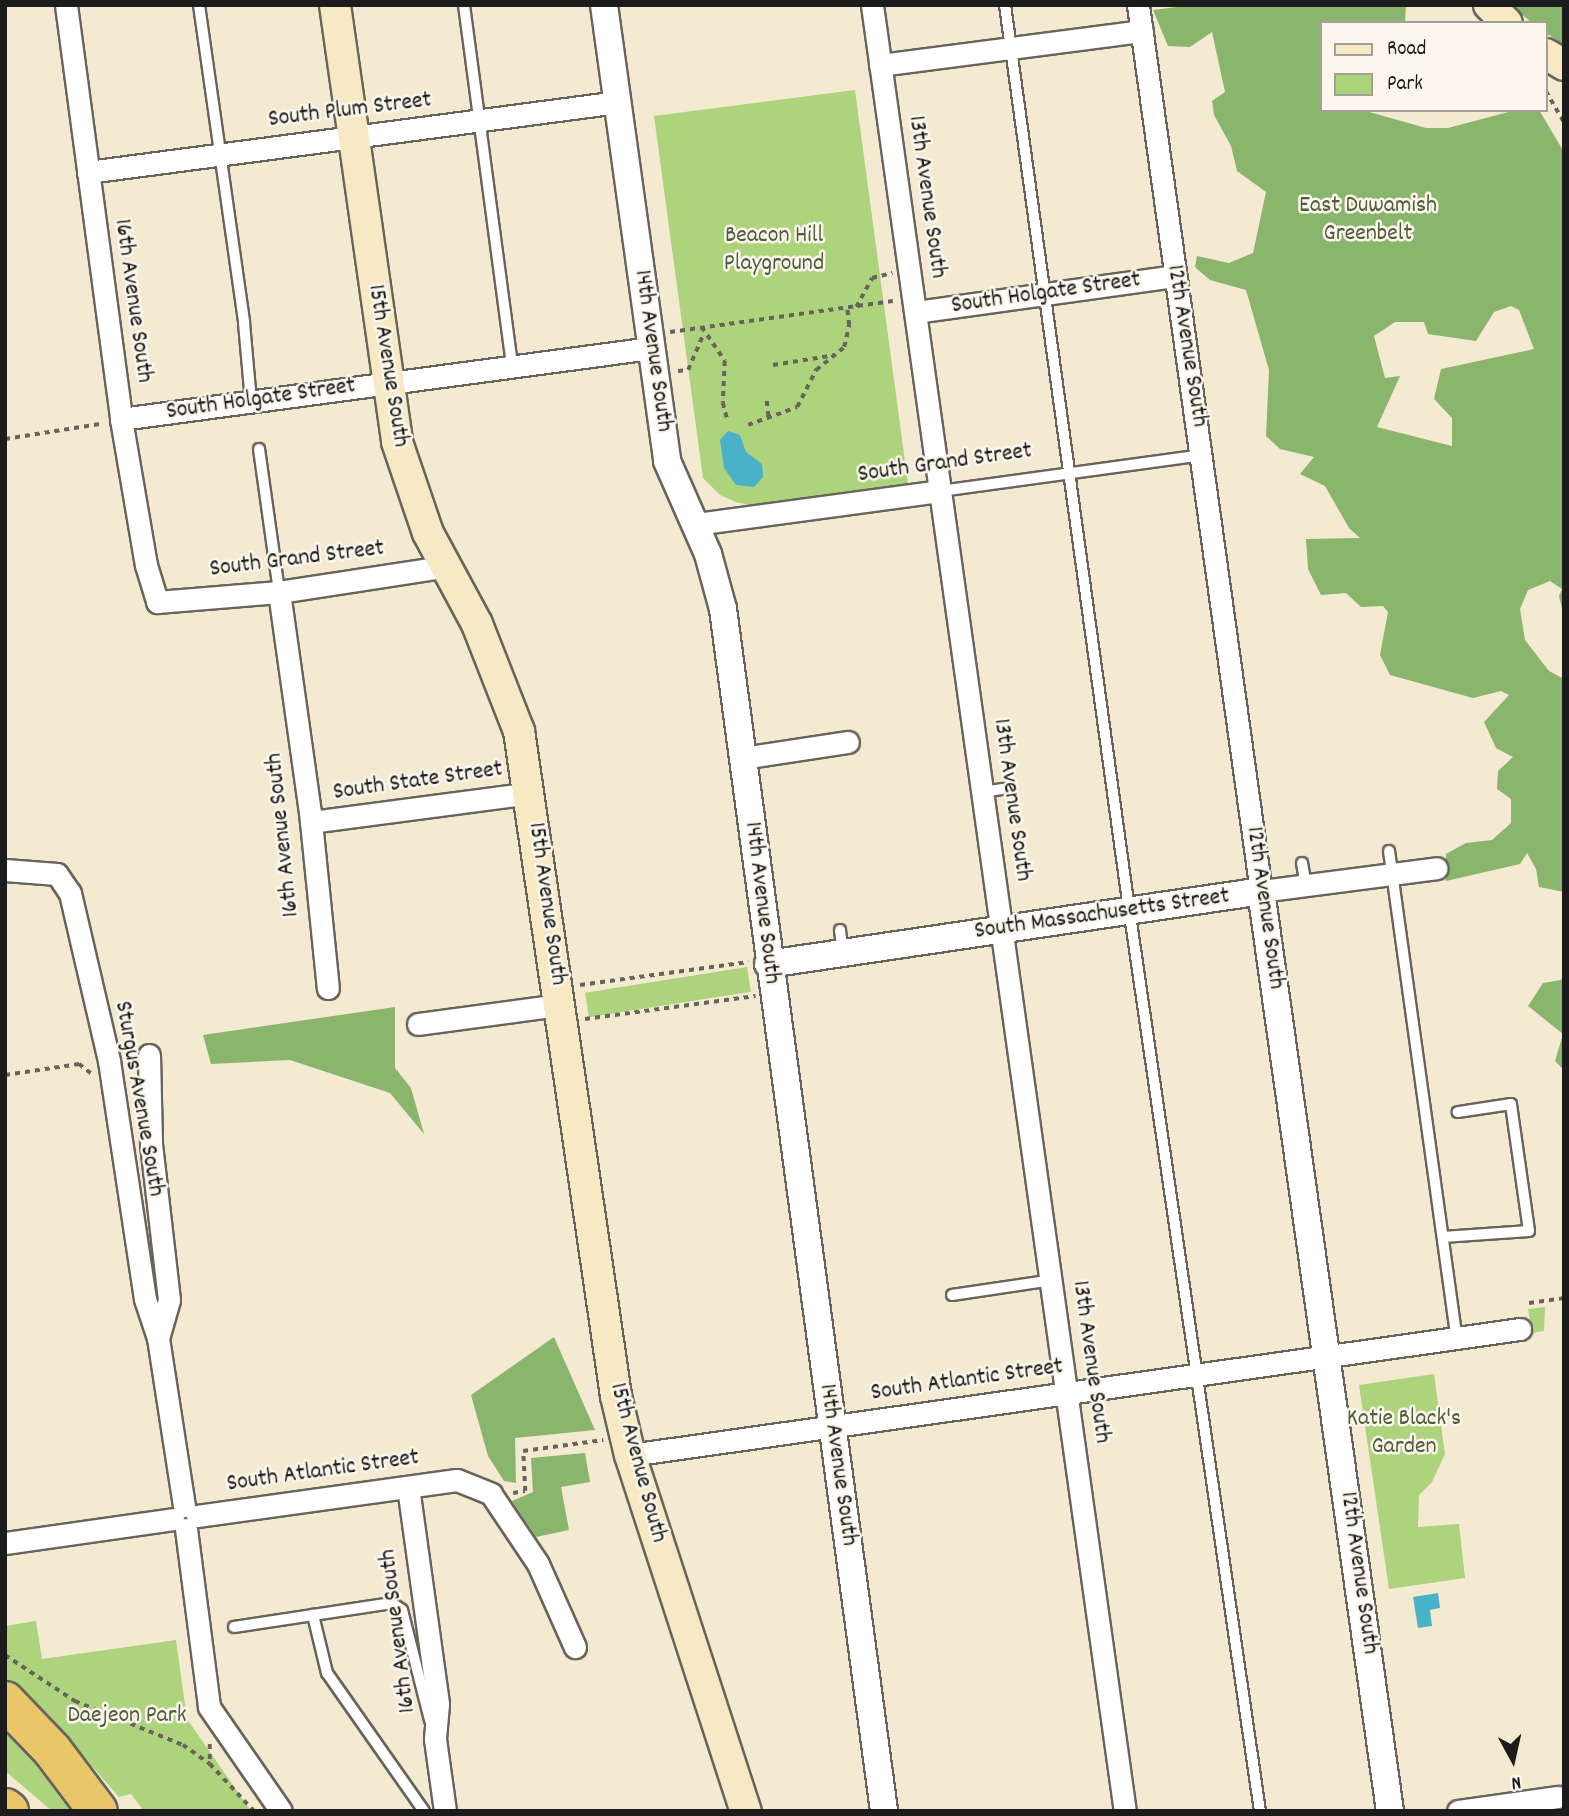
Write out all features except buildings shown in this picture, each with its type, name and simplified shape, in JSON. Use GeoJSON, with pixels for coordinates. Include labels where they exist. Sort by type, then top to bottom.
{"type":"FeatureCollection","features":[{"type":"Feature","properties":{"kind":"highway"},"geometry":{"type":"LineString","coordinates":[[5,1702],[52,1750],[99,1811]]}},
{"type":"Feature","properties":{"kind":"main road","name":"15th Avenue South"},"geometry":{"type":"LineString","coordinates":[[335,5],[387,383],[412,492],[443,567],[477,624],[519,731],[570,995],[620,1447],[741,1809]]}},
{"type":"Feature","properties":{"kind":"main road"},"geometry":{"type":"LineString","coordinates":[[1489,5],[1505,21]]}},
{"type":"Feature","properties":{"kind":"main road"},"geometry":{"type":"LineString","coordinates":[[1548,55],[1564,65]]}},
{"type":"Feature","properties":{"kind":"street","name":"16th Avenue South"},"geometry":{"type":"LineString","coordinates":[[66,5],[88,172],[111,421],[157,602]]}},
{"type":"Feature","properties":{"kind":"street","name":"14th Avenue South"},"geometry":{"type":"LineString","coordinates":[[604,5],[667,461],[696,524],[723,609],[742,758],[760,963],[832,1426],[884,1811]]}},
{"type":"Feature","properties":{"kind":"street","name":"13th Avenue South"},"geometry":{"type":"LineString","coordinates":[[872,5],[940,491],[993,791],[1003,929],[1125,1811]]}},
{"type":"Feature","properties":{"kind":"street","name":"12th Avenue South"},"geometry":{"type":"LineString","coordinates":[[1138,5],[1261,891],[1329,1357],[1390,1811]]}},
{"type":"Feature","properties":{"kind":"street"},"geometry":{"type":"LineString","coordinates":[[880,65],[1142,31]]}},
{"type":"Feature","properties":{"kind":"street","name":"South Plum Street"},"geometry":{"type":"LineString","coordinates":[[88,172],[618,102]]}},
{"type":"Feature","properties":{"kind":"street","name":"South Holgate Street"},"geometry":{"type":"LineString","coordinates":[[916,312],[1175,276]]}},
{"type":"Feature","properties":{"kind":"street","name":"South Holgate Street"},"geometry":{"type":"LineString","coordinates":[[111,421],[652,348]]}},
{"type":"Feature","properties":{"kind":"street","name":"South Grand Street"},"geometry":{"type":"LineString","coordinates":[[696,524],[940,491]]}},
{"type":"Feature","properties":{"kind":"street","name":"South Grand Street"},"geometry":{"type":"LineString","coordinates":[[157,602],[279,592],[443,567]]}},
{"type":"Feature","properties":{"kind":"street","name":"16th Avenue South"},"geometry":{"type":"LineString","coordinates":[[279,592],[311,822],[328,988]]}},
{"type":"Feature","properties":{"kind":"street"},"geometry":{"type":"LineString","coordinates":[[742,758],[848,742]]}},
{"type":"Feature","properties":{"kind":"street","name":"South State Street"},"geometry":{"type":"LineString","coordinates":[[311,822],[531,793]]}},
{"type":"Feature","properties":{"kind":"street","name":"South Massachusetts Street"},"geometry":{"type":"LineString","coordinates":[[760,963],[842,942],[1003,929],[1437,868]]}},
{"type":"Feature","properties":{"kind":"street","name":"Sturgus Avenue South"},"geometry":{"type":"LineString","coordinates":[[5,870],[57,874],[70,893],[109,1060],[145,1299],[158,1338],[185,1518],[209,1707],[281,1811]]}},
{"type":"Feature","properties":{"kind":"street"},"geometry":{"type":"LineString","coordinates":[[418,1024],[570,995]]}},
{"type":"Feature","properties":{"kind":"street","name":"Sturgus Avenue South"},"geometry":{"type":"LineString","coordinates":[[149,1055],[151,1144],[169,1300],[158,1338]]}},
{"type":"Feature","properties":{"kind":"street","name":"South Atlantic Street"},"geometry":{"type":"LineString","coordinates":[[620,1447],[832,1426],[1520,1329]]}},
{"type":"Feature","properties":{"kind":"street","name":"South Atlantic Street"},"geometry":{"type":"LineString","coordinates":[[5,1543],[457,1480],[492,1494],[538,1564],[575,1647]]}},
{"type":"Feature","properties":{"kind":"street","name":"16th Avenue South"},"geometry":{"type":"LineString","coordinates":[[408,1487],[438,1704],[435,1739],[445,1811]]}},
{"type":"Feature","properties":{"kind":"street"},"geometry":{"type":"LineString","coordinates":[[1458,1811],[1558,1797]]}},
{"type":"Feature","properties":{"kind":"lane"},"geometry":{"type":"LineString","coordinates":[[199,5],[244,323],[251,402]]}},
{"type":"Feature","properties":{"kind":"lane"},"geometry":{"type":"LineString","coordinates":[[464,5],[512,367]]}},
{"type":"Feature","properties":{"kind":"lane"},"geometry":{"type":"LineString","coordinates":[[1005,5],[1130,911],[1261,1811]]}},
{"type":"Feature","properties":{"kind":"lane"},"geometry":{"type":"LineString","coordinates":[[259,449],[279,592]]}},
{"type":"Feature","properties":{"kind":"lane","name":"South Grand Street"},"geometry":{"type":"LineString","coordinates":[[940,491],[1202,455]]}},
{"type":"Feature","properties":{"kind":"lane"},"geometry":{"type":"LineString","coordinates":[[1389,851],[1457,1338]]}},
{"type":"Feature","properties":{"kind":"lane"},"geometry":{"type":"LineString","coordinates":[[1302,863],[1306,886]]}},
{"type":"Feature","properties":{"kind":"lane"},"geometry":{"type":"LineString","coordinates":[[1443,1237],[1475,1232],[1485,1237],[1529,1231],[1511,1104],[1458,1112]]}},
{"type":"Feature","properties":{"kind":"lane"},"geometry":{"type":"LineString","coordinates":[[952,1295],[1052,1280]]}},
{"type":"Feature","properties":{"kind":"lane"},"geometry":{"type":"LineString","coordinates":[[234,1627],[391,1603],[402,1609],[435,1739]]}},
{"type":"Feature","properties":{"kind":"lane"},"geometry":{"type":"LineString","coordinates":[[313,1615],[327,1673],[424,1811]]}},
{"type":"Feature","properties":{"kind":"path"},"geometry":{"type":"LineString","coordinates":[[1548,94],[1564,122]]}},
{"type":"Feature","properties":{"kind":"path"},"geometry":{"type":"LineString","coordinates":[[856,307],[872,278],[898,272]]}},
{"type":"Feature","properties":{"kind":"path"},"geometry":{"type":"LineString","coordinates":[[677,331],[893,301]]}},
{"type":"Feature","properties":{"kind":"path"},"geometry":{"type":"LineString","coordinates":[[748,425],[796,407],[816,370],[837,355],[848,337],[847,308]]}},
{"type":"Feature","properties":{"kind":"path"},"geometry":{"type":"LineString","coordinates":[[702,327],[703,334],[727,367],[723,402],[727,418]]}},
{"type":"Feature","properties":{"kind":"path"},"geometry":{"type":"LineString","coordinates":[[678,371],[688,370],[703,334]]}},
{"type":"Feature","properties":{"kind":"path"},"geometry":{"type":"LineString","coordinates":[[773,365],[837,355]]}},
{"type":"Feature","properties":{"kind":"path"},"geometry":{"type":"LineString","coordinates":[[767,401],[769,419]]}},
{"type":"Feature","properties":{"kind":"path"},"geometry":{"type":"LineString","coordinates":[[5,439],[111,421]]}},
{"type":"Feature","properties":{"kind":"path"},"geometry":{"type":"LineString","coordinates":[[570,995],[760,963]]}},
{"type":"Feature","properties":{"kind":"path"},"geometry":{"type":"LineString","coordinates":[[585,1020],[760,995]]}},
{"type":"Feature","properties":{"kind":"path"},"geometry":{"type":"LineString","coordinates":[[5,1075],[79,1064],[89,1075],[104,1072]]}},
{"type":"Feature","properties":{"kind":"path"},"geometry":{"type":"LineString","coordinates":[[1530,1303],[1564,1298]]}},
{"type":"Feature","properties":{"kind":"path"},"geometry":{"type":"LineString","coordinates":[[504,1494],[525,1491],[523,1451],[590,1442],[620,1447]]}},
{"type":"Feature","properties":{"kind":"path"},"geometry":{"type":"LineString","coordinates":[[5,1655],[75,1701],[183,1745],[211,1764],[254,1811]]}},
{"type":"Feature","properties":{"kind":"green space","name":"East Duwamish Greenbelt"},"geometry":{"type":"Polygon","coordinates":[[[1193,5],[1406,5],[1405,21],[1320,21],[1320,112],[1369,112],[1426,128],[1448,128],[1508,112],[1540,112],[1564,152],[1564,617],[1559,596],[1562,589],[1550,581],[1528,590],[1520,609],[1525,640],[1549,671],[1564,679],[1564,892],[1539,887],[1536,869],[1527,853],[1520,864],[1446,881],[1446,854],[1466,843],[1492,840],[1511,823],[1511,799],[1497,789],[1498,771],[1513,757],[1496,748],[1484,722],[1509,695],[1501,691],[1473,698],[1390,675],[1380,655],[1388,612],[1383,606],[1361,607],[1346,593],[1321,595],[1308,569],[1306,539],[1360,538],[1349,528],[1325,486],[1300,474],[1314,457],[1280,449],[1266,436],[1269,370],[1246,290],[1210,280],[1195,267],[1197,256],[1229,263],[1253,253],[1266,192],[1237,171],[1231,146],[1214,115],[1212,101],[1225,92],[1212,32],[1190,47],[1168,46],[1153,10],[1193,5]],[[1511,306],[1494,312],[1476,341],[1428,334],[1424,322],[1395,322],[1374,336],[1385,378],[1400,376],[1377,427],[1452,446],[1452,418],[1434,399],[1441,369],[1534,349],[1519,310],[1511,306]]]}},
{"type":"Feature","properties":{"kind":"green space"},"geometry":{"type":"Polygon","coordinates":[[[1511,5],[1564,5],[1564,45],[1548,34],[1548,21],[1530,21],[1511,5]]]}},
{"type":"Feature","properties":{"kind":"green space","name":"Beacon Hill Playground"},"geometry":{"type":"Polygon","coordinates":[[[855,90],[908,484],[754,506],[736,502],[720,495],[703,478],[654,116],[855,90]]]}},
{"type":"Feature","properties":{"kind":"green space"},"geometry":{"type":"Polygon","coordinates":[[[747,967],[751,992],[589,1017],[585,993],[747,967]]]}},
{"type":"Feature","properties":{"kind":"green space"},"geometry":{"type":"Polygon","coordinates":[[[1564,974],[1564,1070],[1555,1061],[1563,1034],[1528,1006],[1543,983],[1561,980],[1564,974]]]}},
{"type":"Feature","properties":{"kind":"green space"},"geometry":{"type":"Polygon","coordinates":[[[395,1007],[395,1068],[411,1088],[424,1134],[390,1093],[290,1060],[211,1064],[203,1035],[395,1007]]]}},
{"type":"Feature","properties":{"kind":"green space"},"geometry":{"type":"Polygon","coordinates":[[[1545,1307],[1544,1331],[1532,1333],[1528,1309],[1545,1307]]]}},
{"type":"Feature","properties":{"kind":"green space"},"geometry":{"type":"Polygon","coordinates":[[[554,1337],[595,1430],[515,1438],[516,1483],[504,1481],[488,1456],[471,1395],[554,1337]]]}},
{"type":"Feature","properties":{"kind":"green space","name":"Katie Black's Garden"},"geometry":{"type":"Polygon","coordinates":[[[1434,1374],[1445,1454],[1432,1482],[1419,1495],[1418,1527],[1459,1524],[1465,1578],[1389,1589],[1359,1385],[1434,1374]]]}},
{"type":"Feature","properties":{"kind":"green space"},"geometry":{"type":"Polygon","coordinates":[[[585,1453],[590,1482],[561,1487],[569,1530],[536,1537],[512,1501],[533,1492],[531,1458],[585,1453]]]}},
{"type":"Feature","properties":{"kind":"green space","name":"Daejeon Park"},"geometry":{"type":"Polygon","coordinates":[[[36,1621],[42,1659],[176,1640],[187,1719],[251,1811],[144,1811],[131,1794],[119,1797],[61,1731],[5,1689],[5,1626],[36,1621]]]}},
{"type":"Feature","properties":{"kind":"green space"},"geometry":{"type":"Polygon","coordinates":[[[5,1715],[88,1811],[52,1811],[5,1771],[5,1715]]]}},
{"type":"Feature","properties":{"kind":"water"},"geometry":{"type":"Polygon","coordinates":[[[728,431],[740,435],[746,452],[762,464],[763,477],[754,487],[736,485],[724,468],[720,440],[728,431]]]}},
{"type":"Feature","properties":{"kind":"water"},"geometry":{"type":"Polygon","coordinates":[[[1438,1593],[1440,1608],[1430,1610],[1432,1626],[1418,1628],[1413,1597],[1438,1593]]]}}]}
